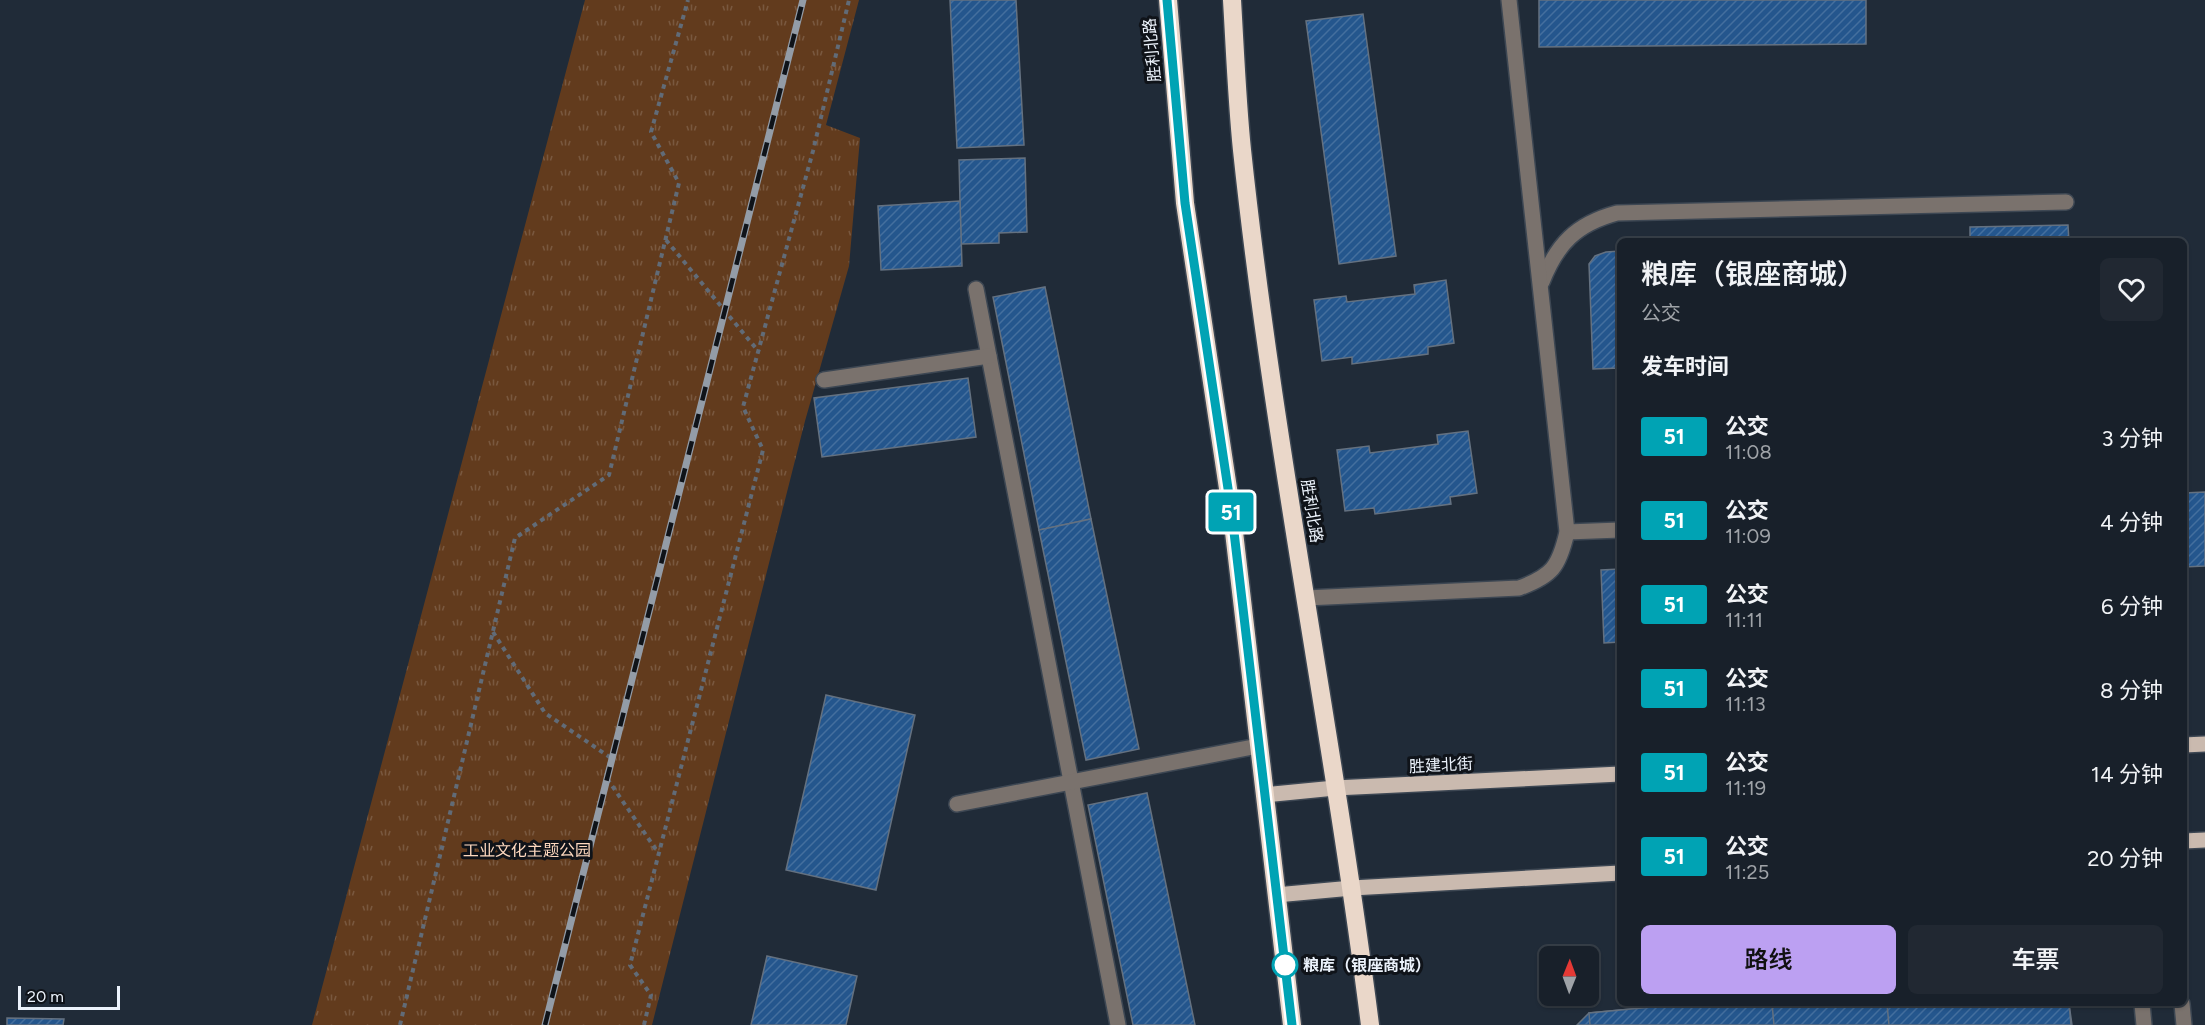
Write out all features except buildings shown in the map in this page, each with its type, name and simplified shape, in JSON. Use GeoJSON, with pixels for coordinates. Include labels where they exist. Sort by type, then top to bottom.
{"type":"FeatureCollection","features":[{"type":"Feature","properties":{"kind":"highway","name":"胜利北路"},"geometry":{"type":"LineString","coordinates":[[1167,0],[1185,203],[1232,515],[1292,1025]]}},
{"type":"Feature","properties":{"kind":"highway","name":"胜利北路"},"geometry":{"type":"LineString","coordinates":[[1232,0],[1242,150],[1306,598],[1352,888],[1370,1025]]}},
{"type":"Feature","properties":{"kind":"main road"},"geometry":{"type":"LineString","coordinates":[[2187,745],[2205,744]]}},
{"type":"Feature","properties":{"kind":"main road","name":"胜建北街"},"geometry":{"type":"LineString","coordinates":[[1264,795],[1335,788],[1617,774]]}},
{"type":"Feature","properties":{"kind":"main road"},"geometry":{"type":"LineString","coordinates":[[2187,841],[2205,840]]}},
{"type":"Feature","properties":{"kind":"main road"},"geometry":{"type":"LineString","coordinates":[[1276,895],[1352,888],[1617,873]]}},
{"type":"Feature","properties":{"kind":"street"},"geometry":{"type":"LineString","coordinates":[[1306,598],[1519,588],[1543,579],[1562,555],[1568,532],[1509,0]]}},
{"type":"Feature","properties":{"kind":"street"},"geometry":{"type":"LineString","coordinates":[[1540,285],[1551,260],[1570,235],[1594,219],[1617,213],[2066,202]]}},
{"type":"Feature","properties":{"kind":"street"},"geometry":{"type":"LineString","coordinates":[[976,289],[1118,1025]]}},
{"type":"Feature","properties":{"kind":"street"},"geometry":{"type":"LineString","coordinates":[[824,380],[989,356]]}},
{"type":"Feature","properties":{"kind":"street"},"geometry":{"type":"LineString","coordinates":[[1568,532],[1617,530]]}},
{"type":"Feature","properties":{"kind":"street"},"geometry":{"type":"LineString","coordinates":[[957,804],[1258,746]]}},
{"type":"Feature","properties":{"kind":"street"},"geometry":{"type":"LineString","coordinates":[[2142,1006],[2144,1025]]}},
{"type":"Feature","properties":{"kind":"street"},"geometry":{"type":"LineString","coordinates":[[2182,1006],[2184,1025]]}},
{"type":"Feature","properties":{"kind":"path"},"geometry":{"type":"LineString","coordinates":[[400,1025],[515,538],[609,475],[680,183],[651,132],[688,0]]}},
{"type":"Feature","properties":{"kind":"path"},"geometry":{"type":"LineString","coordinates":[[644,1025],[651,995],[630,965],[763,450],[743,407],[813,151],[849,0]]}},
{"type":"Feature","properties":{"kind":"path"},"geometry":{"type":"LineString","coordinates":[[666,240],[759,352]]}},
{"type":"Feature","properties":{"kind":"path"},"geometry":{"type":"LineString","coordinates":[[493,631],[545,713],[611,758],[606,777],[660,854]]}},
{"type":"Feature","properties":{"kind":"green space","name":"工业文化主题公园"},"geometry":{"type":"Polygon","coordinates":[[[585,0],[859,0],[826,125],[860,138],[849,266],[805,421],[652,1025],[312,1025],[585,0]]]}},
{"type":"Feature","properties":{"kind":"railway"},"geometry":{"type":"LineString","coordinates":[[545,1025],[803,0]]}},
{"type":"Feature","properties":{"kind":"bus line","name":"51"},"geometry":{"type":"LineString","coordinates":[[1167,0],[1185,203],[1232,515],[1292,1025]]}},
{"type":"Feature","properties":{"kind":"place","name":"粮库（银座商城）"},"geometry":{"type":"Point","coordinates":[1285,965]}}]}
